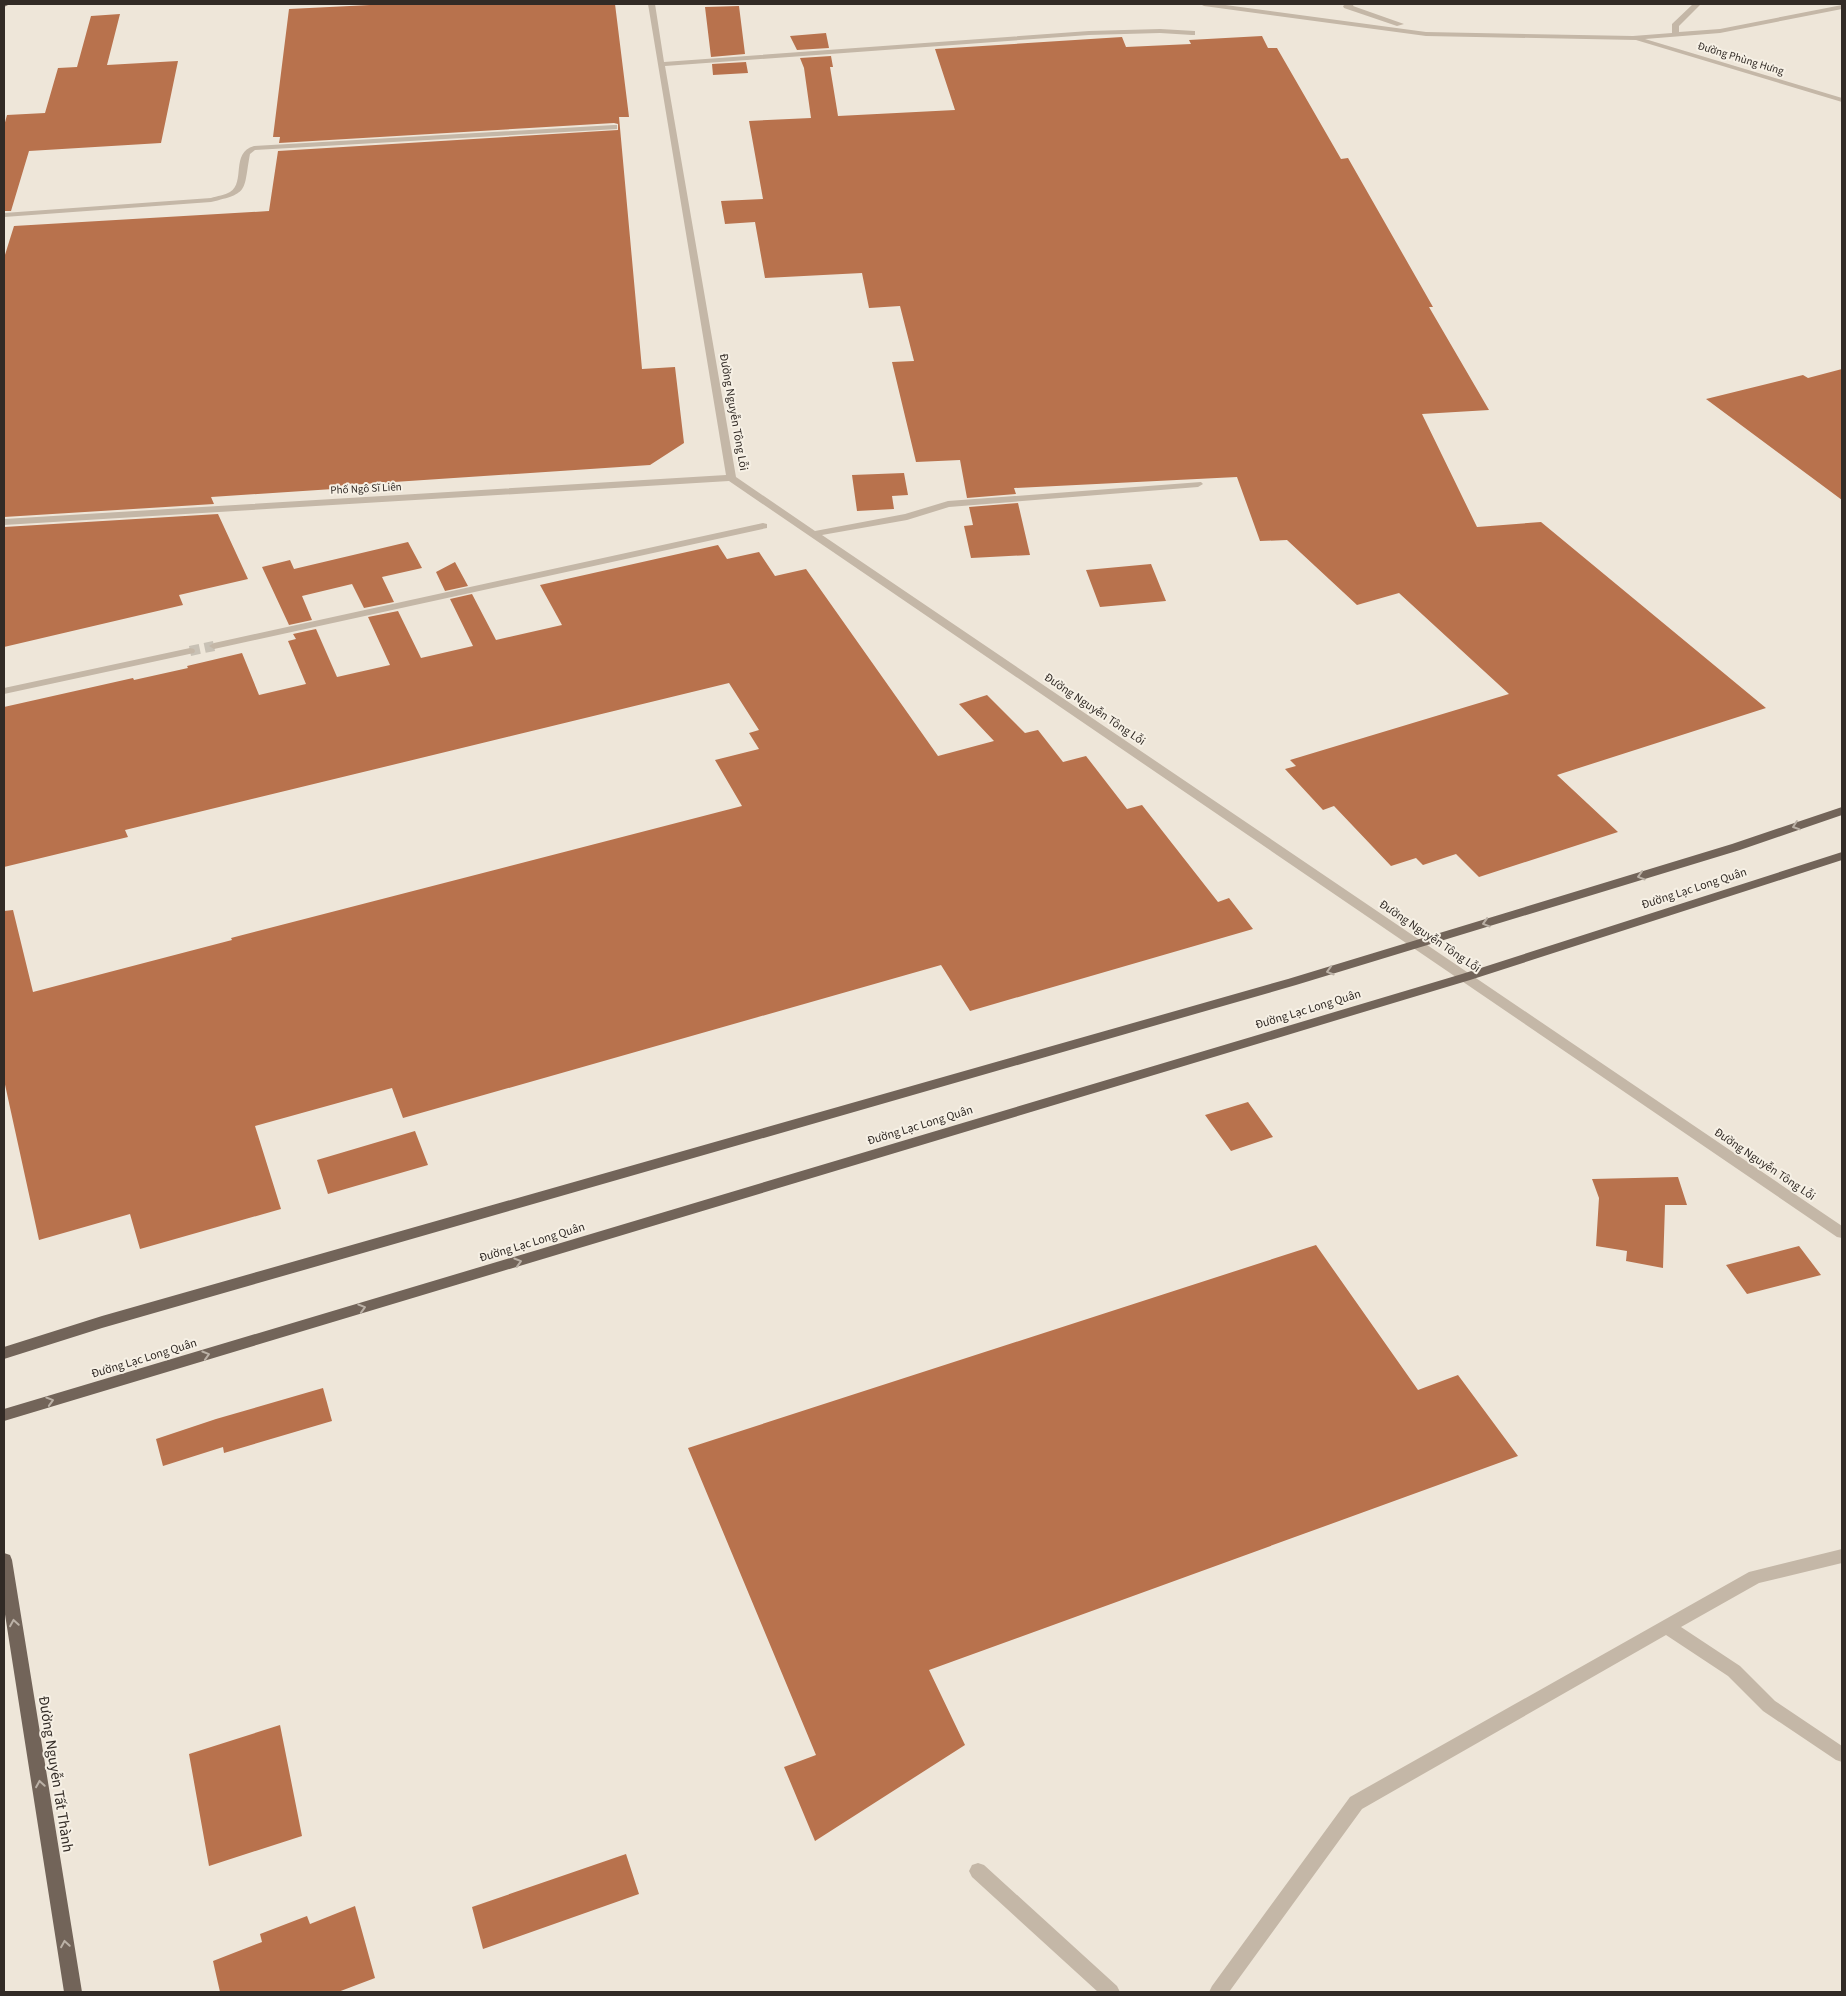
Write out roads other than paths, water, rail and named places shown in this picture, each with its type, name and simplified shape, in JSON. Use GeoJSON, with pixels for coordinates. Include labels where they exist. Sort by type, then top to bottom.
{"type":"FeatureCollection","features":[{"type":"Feature","properties":{"kind":"main road"},"geometry":{"type":"LineString","coordinates":[[4,1353],[112,1319],[1273,988],[1736,847],[1842,811]]}},
{"type":"Feature","properties":{"kind":"main road","name":"Đường Lạc Long Quân"},"geometry":{"type":"LineString","coordinates":[[4,1415],[1466,977],[1842,856]]}},
{"type":"Feature","properties":{"kind":"main road","name":"Đường Nguyễn Tất Thành"},"geometry":{"type":"LineString","coordinates":[[4,1560],[73,1992]]}},
{"type":"Feature","properties":{"kind":"street","name":"Đường Nguyễn Tông Lỗi"},"geometry":{"type":"LineString","coordinates":[[651,4],[731,478],[1842,1233]]}},
{"type":"Feature","properties":{"kind":"street"},"geometry":{"type":"LineString","coordinates":[[1204,4],[1426,34],[1633,38],[1720,31],[1842,7]]}},
{"type":"Feature","properties":{"kind":"street"},"geometry":{"type":"LineString","coordinates":[[1346,4],[1426,34]]}},
{"type":"Feature","properties":{"kind":"street"},"geometry":{"type":"LineString","coordinates":[[1676,34],[1676,26],[1697,4]]}},
{"type":"Feature","properties":{"kind":"street"},"geometry":{"type":"LineString","coordinates":[[661,64],[1071,34],[1132,31],[1192,33]]}},
{"type":"Feature","properties":{"kind":"street","name":"Đường Phùng Hưng"},"geometry":{"type":"LineString","coordinates":[[1633,38],[1842,100]]}},
{"type":"Feature","properties":{"kind":"street"},"geometry":{"type":"LineString","coordinates":[[4,215],[211,200],[225,197],[239,189],[246,154],[254,148],[614,127]]}},
{"type":"Feature","properties":{"kind":"street","name":"Phố Ngô Sĩ Liên"},"geometry":{"type":"LineString","coordinates":[[4,522],[731,478]]}},
{"type":"Feature","properties":{"kind":"street"},"geometry":{"type":"LineString","coordinates":[[813,534],[907,517],[948,504],[1198,484]]}},
{"type":"Feature","properties":{"kind":"street"},"geometry":{"type":"LineString","coordinates":[[214,646],[763,526]]}},
{"type":"Feature","properties":{"kind":"street"},"geometry":{"type":"LineString","coordinates":[[4,691],[190,651]]}},
{"type":"Feature","properties":{"kind":"street"},"geometry":{"type":"LineString","coordinates":[[1218,1992],[1356,1803],[1756,1577],[1842,1556]]}},
{"type":"Feature","properties":{"kind":"street"},"geometry":{"type":"LineString","coordinates":[[1667,1627],[1734,1671],[1770,1706],[1842,1755]]}},
{"type":"Feature","properties":{"kind":"street"},"geometry":{"type":"LineString","coordinates":[[978,1871],[1111,1992]]}},
{"type":"Feature","properties":{"kind":"tunnel"},"geometry":{"type":"LineString","coordinates":[[190,651],[214,646]]}}]}
